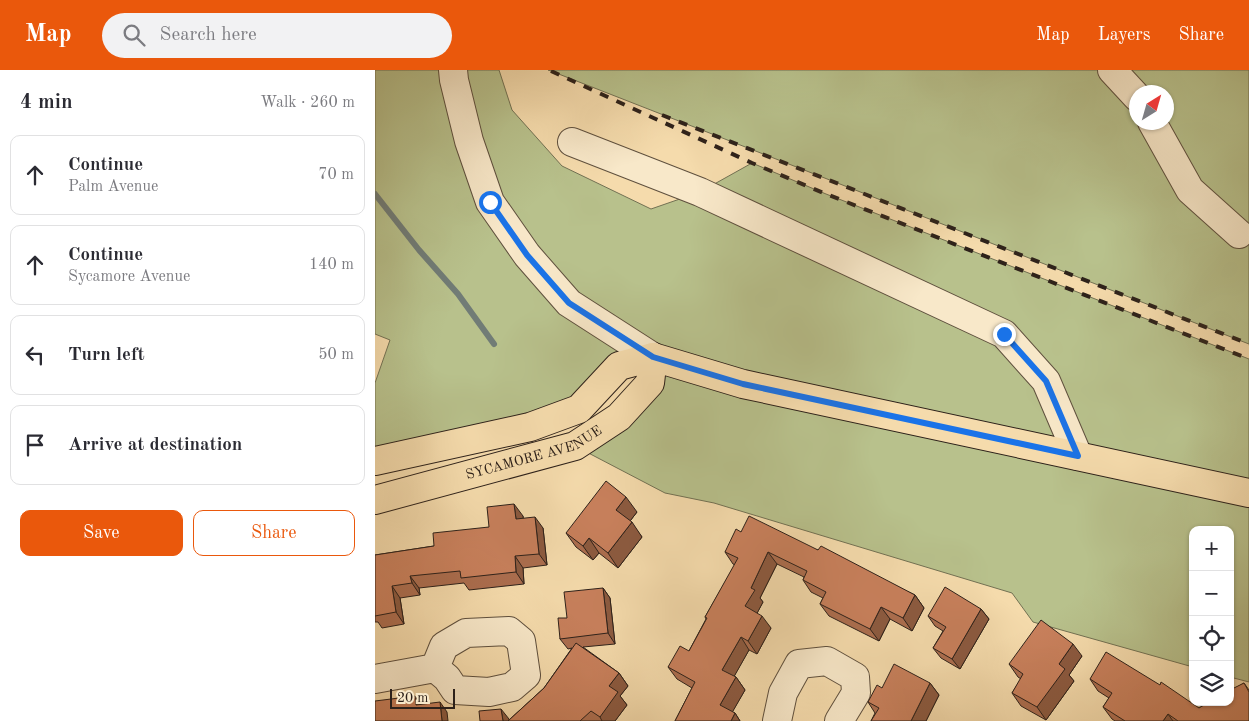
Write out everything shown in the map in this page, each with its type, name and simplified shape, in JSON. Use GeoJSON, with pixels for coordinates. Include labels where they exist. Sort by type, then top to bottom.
{"type":"FeatureCollection","features":[{"type":"Feature","properties":{"kind":"main road"},"geometry":{"type":"LineString","coordinates":[[653,357],[743,384],[1249,493]]}},
{"type":"Feature","properties":{"kind":"main road","name":"SYCAMORE AVENUE"},"geometry":{"type":"LineString","coordinates":[[375,461],[530,427],[579,409],[619,366],[653,357],[650,383],[619,417],[575,446],[375,500]]}},
{"type":"Feature","properties":{"kind":"street"},"geometry":{"type":"LineString","coordinates":[[453,70],[453,80],[469,141],[490,202],[527,255],[569,303],[653,357]]}},
{"type":"Feature","properties":{"kind":"street"},"geometry":{"type":"LineString","coordinates":[[1113,70],[1129,88]]}},
{"type":"Feature","properties":{"kind":"street"},"geometry":{"type":"LineString","coordinates":[[1156,130],[1189,190],[1239,234]]}},
{"type":"Feature","properties":{"kind":"street"},"geometry":{"type":"LineString","coordinates":[[573,142],[700,192],[1004,334],[1046,381],[1078,456]]}},
{"type":"Feature","properties":{"kind":"street"},"geometry":{"type":"LineString","coordinates":[[777,721],[783,693],[799,664],[827,661],[855,678],[856,692],[839,721]]}},
{"type":"Feature","properties":{"kind":"street"},"geometry":{"type":"LineString","coordinates":[[375,679],[435,668]]}},
{"type":"Feature","properties":{"kind":"green space"},"geometry":{"type":"Polygon","coordinates":[[[375,70],[499,70],[512,110],[562,166],[651,209],[700,192],[752,163],[826,194],[1249,359],[1249,682],[1234,678],[1234,526],[1189,526],[1189,666],[1033,622],[1012,593],[714,503],[665,493],[575,446],[619,417],[653,358],[579,409],[375,461],[375,383],[390,340],[375,334],[375,70]]]}},
{"type":"Feature","properties":{"kind":"green space"},"geometry":{"type":"Polygon","coordinates":[[[548,70],[1249,70],[1249,344],[548,70]]]}},
{"type":"Feature","properties":{"kind":"building"},"geometry":{"type":"Polygon","coordinates":[[[606,481],[626,497],[616,510],[632,522],[608,553],[589,538],[583,546],[566,533],[606,481]]]}},
{"type":"Feature","properties":{"kind":"building"},"geometry":{"type":"Polygon","coordinates":[[[514,504],[516,519],[535,517],[539,554],[515,556],[516,572],[461,578],[460,571],[410,576],[412,583],[392,586],[396,612],[375,616],[375,555],[434,546],[433,533],[489,527],[487,507],[514,504]]]}},
{"type":"Feature","properties":{"kind":"building"},"geometry":{"type":"Polygon","coordinates":[[[749,516],[818,550],[821,546],[915,595],[903,618],[881,607],[870,629],[820,604],[826,592],[803,580],[807,571],[768,552],[751,588],[755,590],[745,606],[762,616],[748,641],[741,637],[722,670],[736,677],[720,705],[735,713],[731,721],[675,721],[695,682],[668,667],[680,646],[689,651],[707,618],[705,617],[738,558],[725,552],[736,529],[741,532],[749,516]]]}},
{"type":"Feature","properties":{"kind":"building"},"geometry":{"type":"Polygon","coordinates":[[[945,587],[981,609],[952,659],[933,648],[946,627],[928,616],[945,587]]]}},
{"type":"Feature","properties":{"kind":"building"},"geometry":{"type":"Polygon","coordinates":[[[603,588],[608,633],[560,639],[558,618],[567,618],[564,592],[603,588]]]}},
{"type":"Feature","properties":{"kind":"building"},"geometry":{"type":"Polygon","coordinates":[[[1041,620],[1073,644],[1059,664],[1065,669],[1037,707],[1012,693],[1023,674],[1009,664],[1041,620]]]}},
{"type":"Feature","properties":{"kind":"building"},"geometry":{"type":"Polygon","coordinates":[[[576,643],[619,673],[609,686],[618,692],[600,717],[591,711],[580,721],[508,721],[544,688],[576,643]]]}},
{"type":"Feature","properties":{"kind":"building"},"geometry":{"type":"Polygon","coordinates":[[[1106,652],[1160,685],[1161,682],[1189,701],[1189,706],[1199,708],[1202,706],[1234,706],[1234,688],[1244,683],[1249,692],[1249,721],[1178,721],[1168,714],[1163,721],[1125,721],[1103,707],[1112,693],[1090,679],[1106,652]]]}},
{"type":"Feature","properties":{"kind":"building"},"geometry":{"type":"Polygon","coordinates":[[[894,664],[930,683],[911,721],[871,721],[879,708],[868,702],[877,685],[882,688],[894,664]]]}},
{"type":"Feature","properties":{"kind":"building"},"geometry":{"type":"Polygon","coordinates":[[[415,696],[416,705],[440,702],[442,721],[375,721],[375,701],[415,696]]]}},
{"type":"Feature","properties":{"kind":"building"},"geometry":{"type":"Polygon","coordinates":[[[501,709],[503,721],[480,721],[479,711],[501,709]]]}},
{"type":"Feature","properties":{"kind":"waterway"},"geometry":{"type":"LineString","coordinates":[[375,194],[419,250],[458,294],[494,344]]}},
{"type":"Feature","properties":{"kind":"railway"},"geometry":{"type":"LineString","coordinates":[[551,71],[752,163],[826,194],[1249,359]]}},
{"type":"Feature","properties":{"kind":"railway"},"geometry":{"type":"LineString","coordinates":[[662,115],[1249,344]]}},
{"type":"Feature","properties":{"kind":"route"},"geometry":{"type":"LineString","coordinates":[[490,202],[527,255],[569,303],[653,357],[743,384],[1078,456],[1046,381],[1004,334]]}}]}
